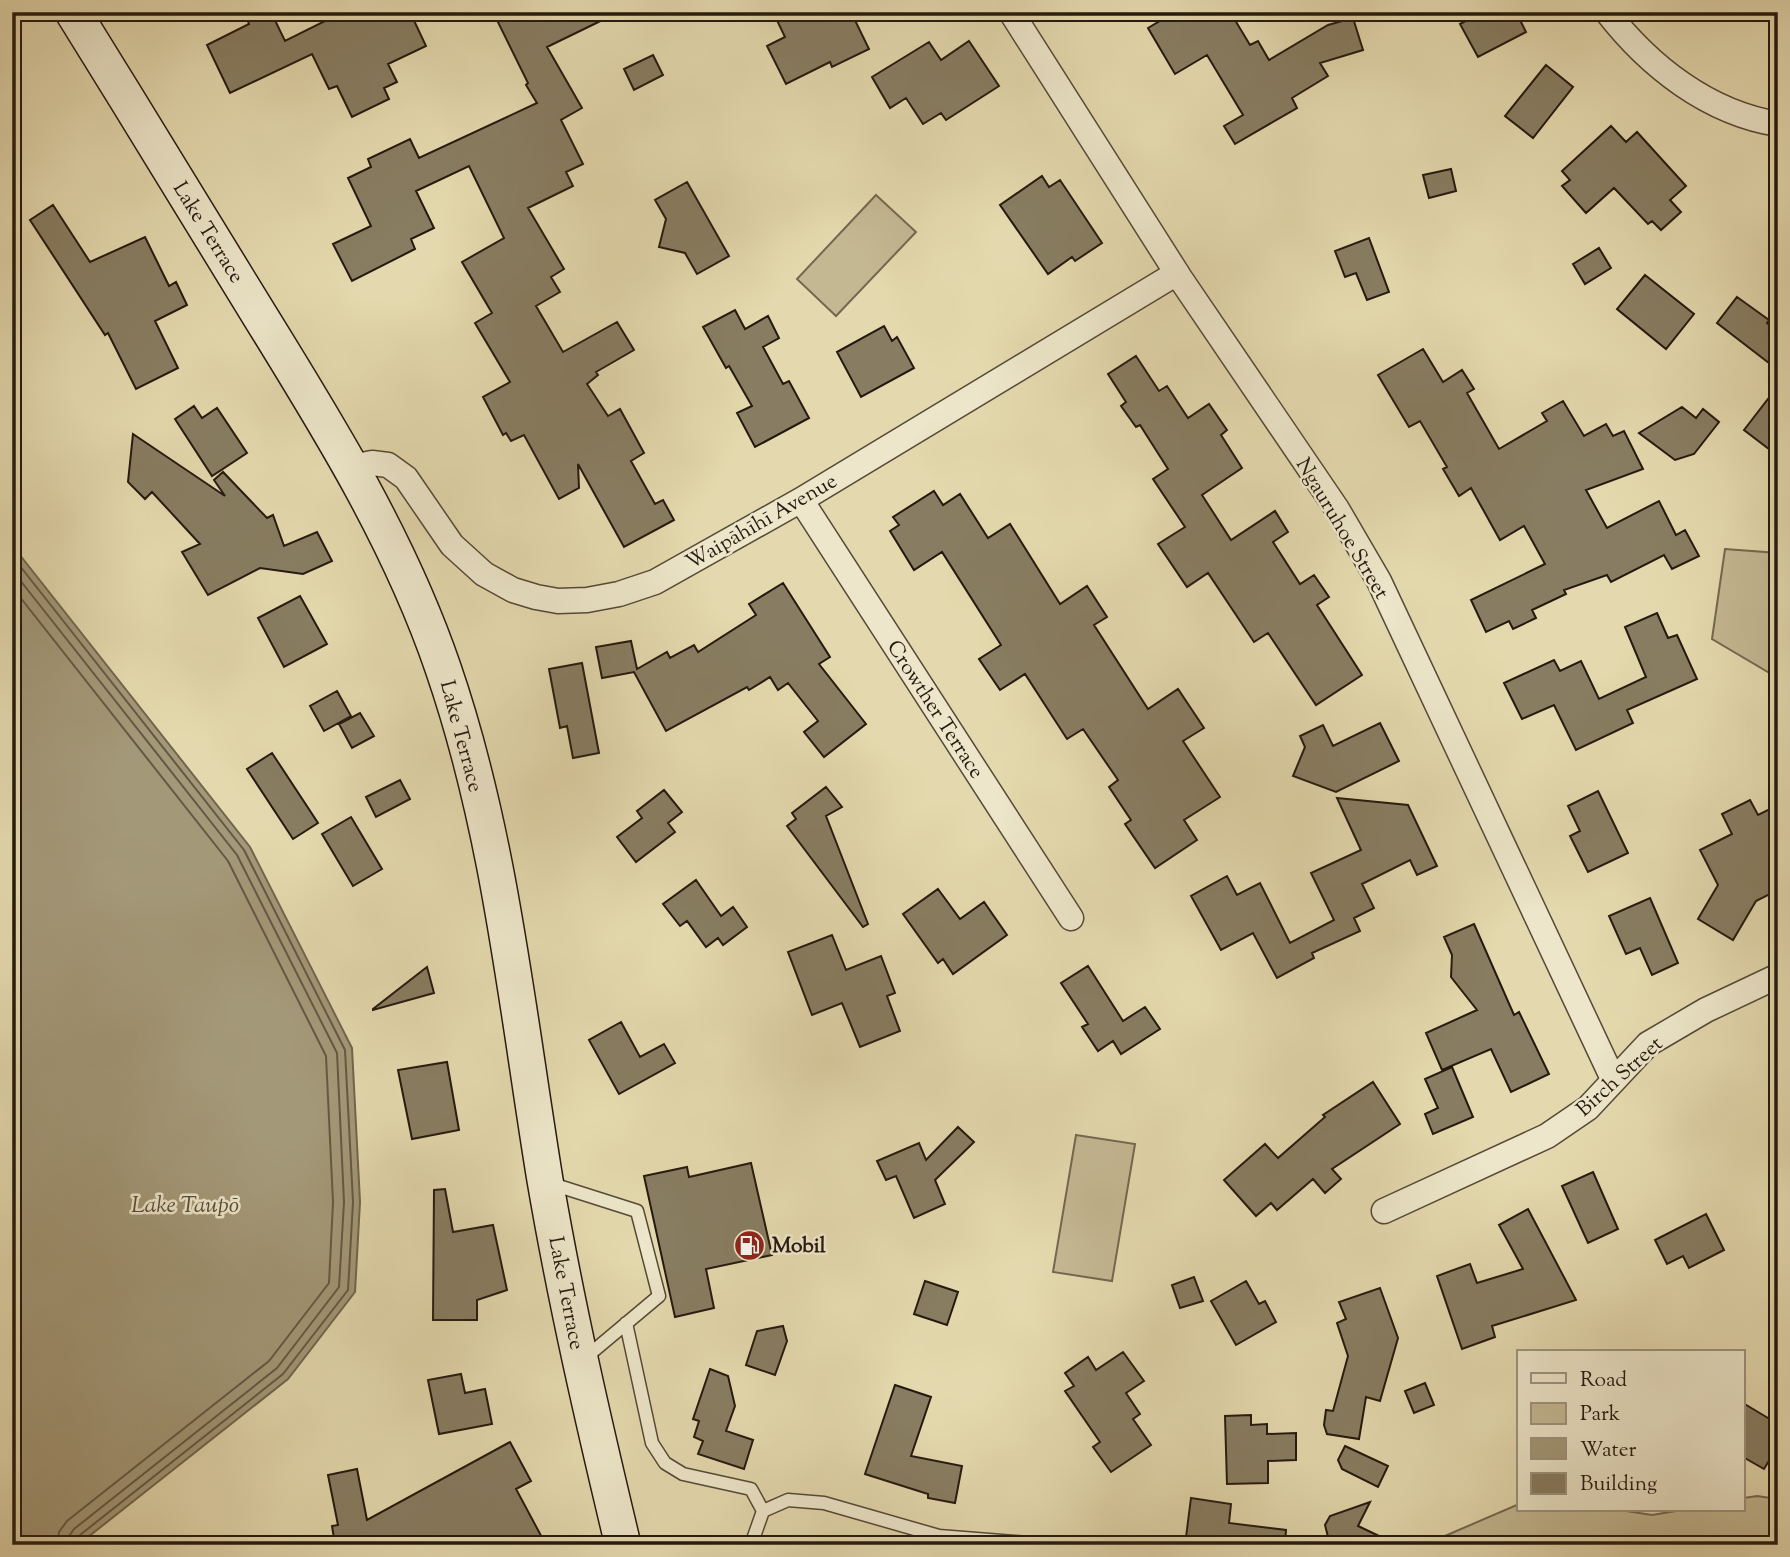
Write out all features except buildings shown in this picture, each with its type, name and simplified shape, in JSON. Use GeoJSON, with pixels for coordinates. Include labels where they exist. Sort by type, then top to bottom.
{"type":"FeatureCollection","features":[{"type":"Feature","properties":{"kind":"main road","name":"Lake Terrace"},"geometry":{"type":"LineString","coordinates":[[74,12],[352,467],[413,589],[443,667],[467,744],[502,907],[546,1182],[580,1362],[623,1545]]}},
{"type":"Feature","properties":{"kind":"street","name":"Ngauruhoe Street"},"geometry":{"type":"LineString","coordinates":[[1011,12],[1177,273],[1337,509],[1379,581],[1613,1079]]}},
{"type":"Feature","properties":{"kind":"street"},"geometry":{"type":"LineString","coordinates":[[1607,12],[1624,34],[1655,65],[1695,93],[1730,110],[1778,124]]}},
{"type":"Feature","properties":{"kind":"street","name":"Waipāhīhī Avenue"},"geometry":{"type":"LineString","coordinates":[[352,467],[372,463],[388,465],[406,478],[452,545],[484,574],[513,590],[558,601],[587,600],[619,594],[655,582],[801,500],[1177,273]]}},
{"type":"Feature","properties":{"kind":"street","name":"Crowther Terrace"},"geometry":{"type":"LineString","coordinates":[[801,500],[1071,918]]}},
{"type":"Feature","properties":{"kind":"street","name":"Birch Street"},"geometry":{"type":"LineString","coordinates":[[1384,1211],[1547,1136],[1587,1108],[1648,1044],[1706,1010],[1778,976]]}},
{"type":"Feature","properties":{"kind":"lane"},"geometry":{"type":"LineString","coordinates":[[546,1182],[638,1211],[659,1296],[580,1362]]}},
{"type":"Feature","properties":{"kind":"lane"},"geometry":{"type":"LineString","coordinates":[[626,1323],[652,1443],[665,1463],[683,1474],[751,1489],[763,1511]]}},
{"type":"Feature","properties":{"kind":"lane"},"geometry":{"type":"LineString","coordinates":[[751,1545],[763,1511],[788,1500],[824,1503],[939,1536],[1053,1545]]}},
{"type":"Feature","properties":{"kind":"green space"},"geometry":{"type":"Polygon","coordinates":[[[876,195],[916,232],[836,316],[797,279],[876,195]]]}},
{"type":"Feature","properties":{"kind":"green space"},"geometry":{"type":"Polygon","coordinates":[[[1725,549],[1778,553],[1778,678],[1712,639],[1725,549]]]}},
{"type":"Feature","properties":{"kind":"green space"},"geometry":{"type":"Polygon","coordinates":[[[1076,1135],[1135,1144],[1112,1281],[1053,1272],[1076,1135]]]}},
{"type":"Feature","properties":{"kind":"green space"},"geometry":{"type":"Polygon","coordinates":[[[1757,1496],[1778,1499],[1778,1545],[1424,1545],[1517,1505],[1517,1512],[1633,1512],[1652,1515],[1670,1512],[1744,1512],[1744,1498],[1757,1496]]]}},
{"type":"Feature","properties":{"kind":"water","name":"Lake Taupō"},"geometry":{"type":"Polygon","coordinates":[[[12,545],[250,847],[352,1048],[360,1202],[355,1292],[288,1379],[83,1541],[84,1545],[12,1545],[12,545]]]}},
{"type":"Feature","properties":{"kind":"place","name":"Mobil"},"geometry":{"type":"Point","coordinates":[749,1245]}}]}
